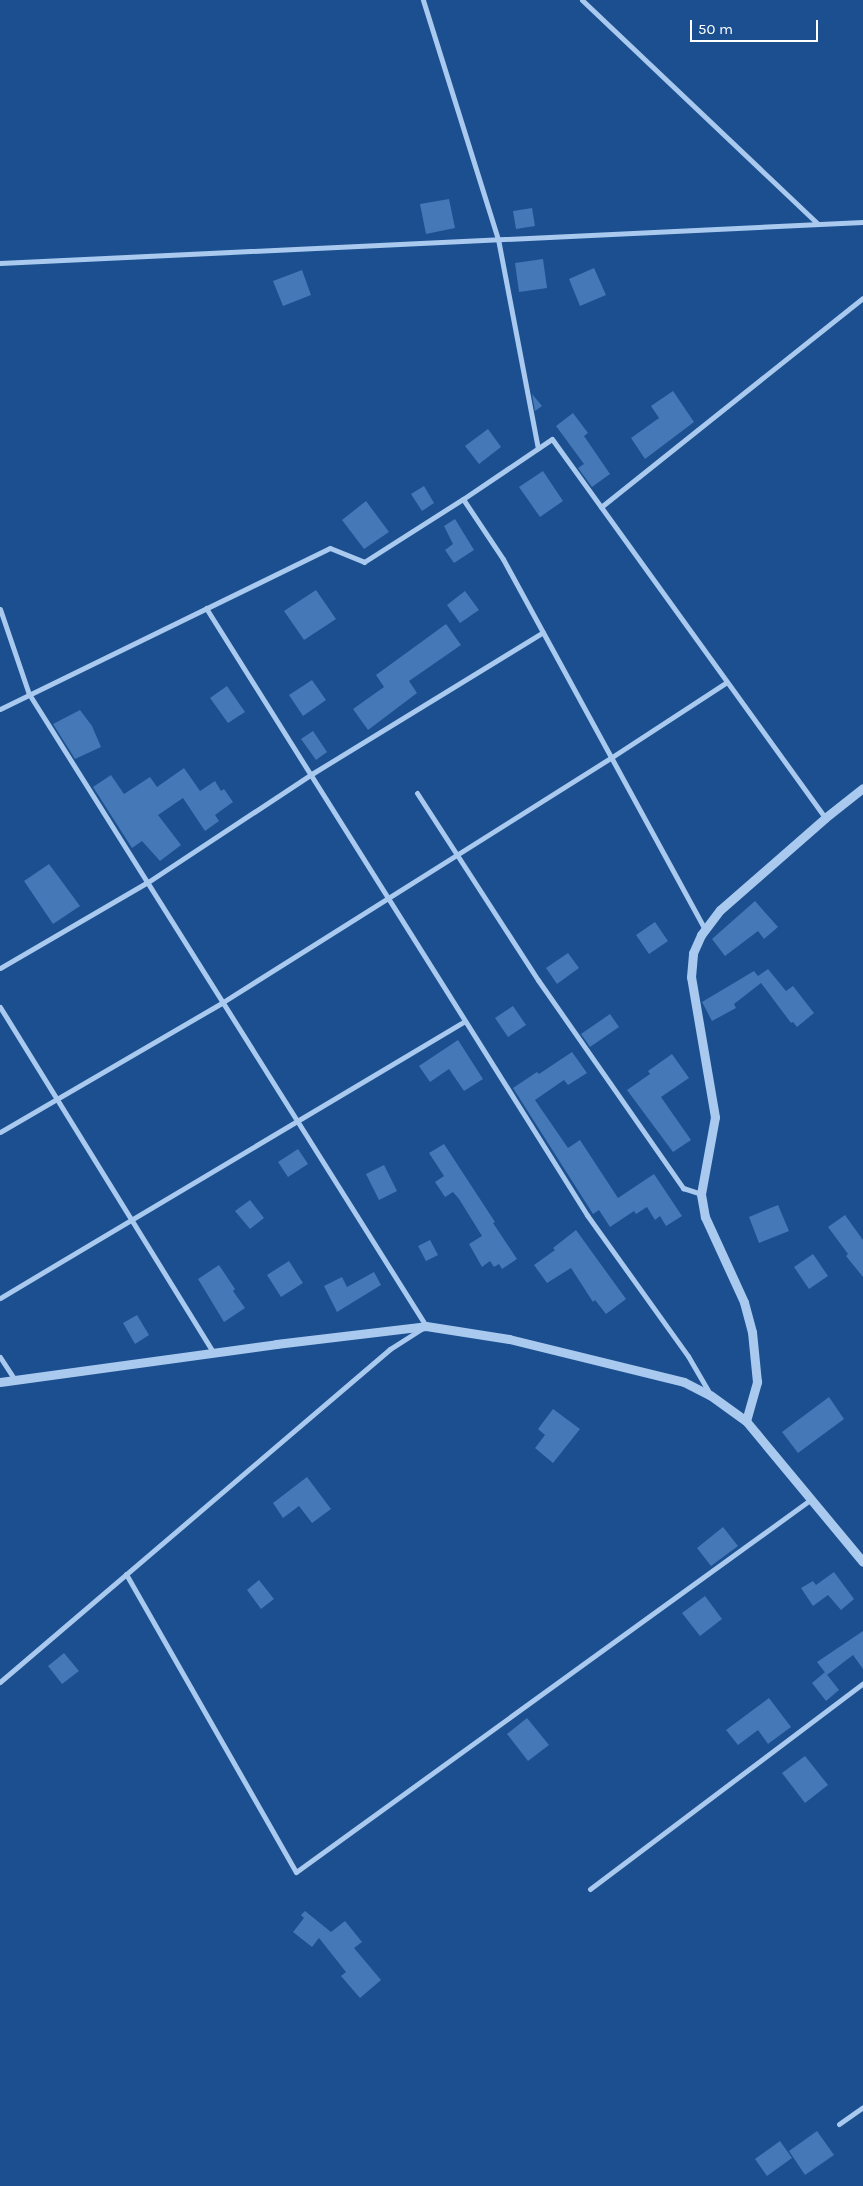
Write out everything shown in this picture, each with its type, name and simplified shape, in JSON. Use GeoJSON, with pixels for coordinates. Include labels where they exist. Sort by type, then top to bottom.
{"type":"FeatureCollection","features":[{"type":"Feature","properties":{"kind":"street"},"geometry":{"type":"LineString","coordinates":[[423,0],[498,239],[538,448]]}},
{"type":"Feature","properties":{"kind":"street"},"geometry":{"type":"LineString","coordinates":[[582,0],[818,224]]}},
{"type":"Feature","properties":{"kind":"street"},"geometry":{"type":"LineString","coordinates":[[0,263],[863,222]]}},
{"type":"Feature","properties":{"kind":"street"},"geometry":{"type":"LineString","coordinates":[[601,507],[863,298]]}},
{"type":"Feature","properties":{"kind":"street"},"geometry":{"type":"LineString","coordinates":[[0,709],[330,548],[364,562],[552,439],[825,818]]}},
{"type":"Feature","properties":{"kind":"street"},"geometry":{"type":"LineString","coordinates":[[463,499],[503,559],[705,929]]}},
{"type":"Feature","properties":{"kind":"street"},"geometry":{"type":"LineString","coordinates":[[206,608],[587,1215],[688,1356],[710,1395]]}},
{"type":"Feature","properties":{"kind":"street"},"geometry":{"type":"LineString","coordinates":[[0,609],[29,694],[426,1326]]}},
{"type":"Feature","properties":{"kind":"street"},"geometry":{"type":"LineString","coordinates":[[0,968],[148,882],[310,775],[543,632]]}},
{"type":"Feature","properties":{"kind":"street"},"geometry":{"type":"LineString","coordinates":[[0,1132],[223,1002],[612,758],[727,682]]}},
{"type":"Feature","properties":{"kind":"street"},"geometry":{"type":"LineString","coordinates":[[746,1421],[756,1382],[752,1332],[744,1302],[705,1217],[701,1194],[715,1117],[691,977],[693,953],[705,929],[720,910],[825,818],[863,788]]}},
{"type":"Feature","properties":{"kind":"street"},"geometry":{"type":"LineString","coordinates":[[417,793],[538,980],[683,1188],[701,1194]]}},
{"type":"Feature","properties":{"kind":"street"},"geometry":{"type":"LineString","coordinates":[[0,1007],[213,1352]]}},
{"type":"Feature","properties":{"kind":"street"},"geometry":{"type":"LineString","coordinates":[[0,1298],[465,1021]]}},
{"type":"Feature","properties":{"kind":"street"},"geometry":{"type":"LineString","coordinates":[[0,1682],[390,1349],[426,1326]]}},
{"type":"Feature","properties":{"kind":"street"},"geometry":{"type":"LineString","coordinates":[[0,1382],[213,1352],[426,1326],[509,1339],[684,1382],[710,1395],[746,1421],[863,1562]]}},
{"type":"Feature","properties":{"kind":"street"},"geometry":{"type":"LineString","coordinates":[[0,1357],[15,1380]]}},
{"type":"Feature","properties":{"kind":"street"},"geometry":{"type":"LineString","coordinates":[[126,1574],[296,1872],[810,1500]]}},
{"type":"Feature","properties":{"kind":"street"},"geometry":{"type":"LineString","coordinates":[[590,1888],[863,1683]]}},
{"type":"Feature","properties":{"kind":"street"},"geometry":{"type":"LineString","coordinates":[[839,2124],[863,2107]]}},
{"type":"Feature","properties":{"kind":"building"},"geometry":{"type":"Polygon","coordinates":[[[449,199],[455,228],[426,234],[420,204],[449,199]]]}},
{"type":"Feature","properties":{"kind":"building"},"geometry":{"type":"Polygon","coordinates":[[[532,208],[535,226],[516,229],[513,211],[532,208]]]}},
{"type":"Feature","properties":{"kind":"building"},"geometry":{"type":"Polygon","coordinates":[[[543,259],[547,288],[519,292],[515,263],[543,259]]]}},
{"type":"Feature","properties":{"kind":"building"},"geometry":{"type":"Polygon","coordinates":[[[594,268],[606,295],[580,306],[569,279],[594,268]]]}},
{"type":"Feature","properties":{"kind":"building"},"geometry":{"type":"Polygon","coordinates":[[[302,270],[311,295],[283,306],[273,281],[302,270]]]}},
{"type":"Feature","properties":{"kind":"building"},"geometry":{"type":"Polygon","coordinates":[[[673,391],[694,422],[645,459],[631,438],[659,418],[651,406],[673,391]]]}},
{"type":"Feature","properties":{"kind":"building"},"geometry":{"type":"Polygon","coordinates":[[[532,394],[542,406],[535,411],[532,394]]]}},
{"type":"Feature","properties":{"kind":"building"},"geometry":{"type":"Polygon","coordinates":[[[573,413],[588,433],[584,436],[610,474],[592,487],[578,468],[584,464],[556,426],[573,413]]]}},
{"type":"Feature","properties":{"kind":"building"},"geometry":{"type":"Polygon","coordinates":[[[488,429],[501,447],[479,464],[465,446],[488,429]]]}},
{"type":"Feature","properties":{"kind":"building"},"geometry":{"type":"Polygon","coordinates":[[[543,471],[563,501],[540,517],[519,487],[543,471]]]}},
{"type":"Feature","properties":{"kind":"building"},"geometry":{"type":"Polygon","coordinates":[[[424,486],[434,503],[422,511],[411,494],[424,486]]]}},
{"type":"Feature","properties":{"kind":"building"},"geometry":{"type":"Polygon","coordinates":[[[366,501],[389,532],[364,549],[342,520],[366,501]]]}},
{"type":"Feature","properties":{"kind":"building"},"geometry":{"type":"Polygon","coordinates":[[[455,519],[474,550],[454,563],[445,550],[453,544],[444,526],[455,519]]]}},
{"type":"Feature","properties":{"kind":"building"},"geometry":{"type":"Polygon","coordinates":[[[316,590],[336,619],[304,640],[284,611],[316,590]]]}},
{"type":"Feature","properties":{"kind":"building"},"geometry":{"type":"Polygon","coordinates":[[[465,591],[479,610],[460,623],[447,605],[465,591]]]}},
{"type":"Feature","properties":{"kind":"building"},"geometry":{"type":"Polygon","coordinates":[[[446,624],[461,645],[409,681],[417,693],[368,730],[353,709],[384,687],[376,675],[446,624]]]}},
{"type":"Feature","properties":{"kind":"building"},"geometry":{"type":"Polygon","coordinates":[[[312,680],[326,700],[303,716],[289,695],[312,680]]]}},
{"type":"Feature","properties":{"kind":"building"},"geometry":{"type":"Polygon","coordinates":[[[227,686],[245,712],[228,723],[210,698],[227,686]]]}},
{"type":"Feature","properties":{"kind":"building"},"geometry":{"type":"Polygon","coordinates":[[[80,710],[92,726],[101,747],[75,759],[53,724],[80,710]]]}},
{"type":"Feature","properties":{"kind":"building"},"geometry":{"type":"Polygon","coordinates":[[[313,731],[327,752],[316,760],[301,739],[313,731]]]}},
{"type":"Feature","properties":{"kind":"building"},"geometry":{"type":"Polygon","coordinates":[[[184,768],[200,791],[215,781],[221,791],[224,789],[233,802],[215,815],[219,821],[205,831],[183,798],[158,815],[181,845],[160,861],[142,841],[132,848],[93,787],[111,775],[124,794],[150,777],[157,787],[184,768]]]}},
{"type":"Feature","properties":{"kind":"building"},"geometry":{"type":"Polygon","coordinates":[[[49,864],[80,906],[53,924],[24,881],[49,864]]]}},
{"type":"Feature","properties":{"kind":"building"},"geometry":{"type":"Polygon","coordinates":[[[755,901],[778,927],[764,939],[758,931],[725,956],[712,939],[755,901]]]}},
{"type":"Feature","properties":{"kind":"building"},"geometry":{"type":"Polygon","coordinates":[[[655,922],[668,941],[649,954],[636,935],[655,922]]]}},
{"type":"Feature","properties":{"kind":"building"},"geometry":{"type":"Polygon","coordinates":[[[568,953],[579,968],[557,984],[546,968],[568,953]]]}},
{"type":"Feature","properties":{"kind":"building"},"geometry":{"type":"Polygon","coordinates":[[[768,969],[786,991],[793,986],[814,1013],[797,1027],[793,1022],[791,1023],[761,983],[734,1004],[736,1008],[712,1021],[702,1002],[754,971],[758,976],[768,969]]]}},
{"type":"Feature","properties":{"kind":"building"},"geometry":{"type":"Polygon","coordinates":[[[513,1006],[526,1025],[508,1037],[495,1018],[513,1006]]]}},
{"type":"Feature","properties":{"kind":"building"},"geometry":{"type":"Polygon","coordinates":[[[610,1014],[619,1027],[590,1047],[581,1034],[610,1014]]]}},
{"type":"Feature","properties":{"kind":"building"},"geometry":{"type":"Polygon","coordinates":[[[458,1040],[483,1079],[464,1091],[449,1069],[430,1082],[419,1066],[458,1040]]]}},
{"type":"Feature","properties":{"kind":"building"},"geometry":{"type":"Polygon","coordinates":[[[572,1052],[587,1073],[568,1085],[564,1080],[535,1100],[568,1148],[580,1140],[618,1198],[654,1174],[682,1216],[666,1226],[660,1216],[655,1220],[647,1207],[636,1214],[634,1211],[610,1227],[599,1210],[593,1214],[513,1088],[537,1072],[539,1074],[572,1052]]]}},
{"type":"Feature","properties":{"kind":"building"},"geometry":{"type":"Polygon","coordinates":[[[672,1054],[689,1078],[661,1097],[691,1140],[673,1152],[627,1090],[650,1074],[648,1071],[672,1054]]]}},
{"type":"Feature","properties":{"kind":"building"},"geometry":{"type":"Polygon","coordinates":[[[444,1144],[517,1259],[502,1269],[499,1264],[494,1267],[490,1261],[482,1267],[469,1244],[482,1236],[453,1192],[445,1197],[435,1182],[444,1176],[429,1153],[444,1144]]]}},
{"type":"Feature","properties":{"kind":"building"},"geometry":{"type":"Polygon","coordinates":[[[298,1149],[308,1164],[288,1177],[278,1162],[298,1149]]]}},
{"type":"Feature","properties":{"kind":"building"},"geometry":{"type":"Polygon","coordinates":[[[384,1165],[397,1191],[379,1200],[366,1174],[384,1165]]]}},
{"type":"Feature","properties":{"kind":"building"},"geometry":{"type":"Polygon","coordinates":[[[250,1200],[264,1218],[250,1229],[235,1211],[250,1200]]]}},
{"type":"Feature","properties":{"kind":"building"},"geometry":{"type":"Polygon","coordinates":[[[778,1205],[789,1231],[759,1243],[749,1217],[778,1205]]]}},
{"type":"Feature","properties":{"kind":"building"},"geometry":{"type":"Polygon","coordinates":[[[845,1215],[863,1240],[863,1277],[846,1256],[848,1254],[828,1227],[845,1215]]]}},
{"type":"Feature","properties":{"kind":"building"},"geometry":{"type":"Polygon","coordinates":[[[576,1230],[626,1299],[606,1314],[595,1300],[593,1302],[571,1268],[547,1283],[534,1265],[555,1250],[553,1248],[576,1230]]]}},
{"type":"Feature","properties":{"kind":"building"},"geometry":{"type":"Polygon","coordinates":[[[430,1240],[438,1255],[426,1261],[418,1246],[430,1240]]]}},
{"type":"Feature","properties":{"kind":"building"},"geometry":{"type":"Polygon","coordinates":[[[813,1254],[828,1276],[809,1289],[794,1267],[813,1254]]]}},
{"type":"Feature","properties":{"kind":"building"},"geometry":{"type":"Polygon","coordinates":[[[289,1261],[303,1283],[281,1297],[267,1275],[289,1261]]]}},
{"type":"Feature","properties":{"kind":"building"},"geometry":{"type":"Polygon","coordinates":[[[219,1265],[245,1308],[224,1322],[198,1279],[219,1265]]]}},
{"type":"Feature","properties":{"kind":"building"},"geometry":{"type":"Polygon","coordinates":[[[374,1272],[381,1285],[337,1312],[324,1286],[342,1277],[347,1287],[374,1272]]]}},
{"type":"Feature","properties":{"kind":"building"},"geometry":{"type":"Polygon","coordinates":[[[137,1315],[149,1335],[135,1344],[123,1323],[137,1315]]]}},
{"type":"Feature","properties":{"kind":"building"},"geometry":{"type":"Polygon","coordinates":[[[829,1397],[844,1419],[798,1453],[782,1432],[829,1397]]]}},
{"type":"Feature","properties":{"kind":"building"},"geometry":{"type":"Polygon","coordinates":[[[553,1409],[580,1429],[553,1463],[535,1448],[545,1435],[538,1429],[553,1409]]]}},
{"type":"Feature","properties":{"kind":"building"},"geometry":{"type":"Polygon","coordinates":[[[307,1477],[331,1509],[312,1523],[299,1506],[283,1518],[273,1503],[307,1477]]]}},
{"type":"Feature","properties":{"kind":"building"},"geometry":{"type":"Polygon","coordinates":[[[723,1527],[738,1546],[711,1566],[697,1548],[723,1527]]]}},
{"type":"Feature","properties":{"kind":"building"},"geometry":{"type":"Polygon","coordinates":[[[834,1572],[854,1599],[841,1610],[828,1595],[813,1606],[801,1588],[813,1581],[816,1585],[834,1572]]]}},
{"type":"Feature","properties":{"kind":"building"},"geometry":{"type":"Polygon","coordinates":[[[259,1580],[274,1599],[261,1609],[247,1590],[259,1580]]]}},
{"type":"Feature","properties":{"kind":"building"},"geometry":{"type":"Polygon","coordinates":[[[705,1596],[722,1619],[700,1636],[682,1613],[705,1596]]]}},
{"type":"Feature","properties":{"kind":"building"},"geometry":{"type":"Polygon","coordinates":[[[863,1631],[863,1669],[853,1655],[827,1675],[817,1662],[863,1631]]]}},
{"type":"Feature","properties":{"kind":"building"},"geometry":{"type":"Polygon","coordinates":[[[64,1653],[79,1671],[62,1684],[48,1666],[64,1653]]]}},
{"type":"Feature","properties":{"kind":"building"},"geometry":{"type":"Polygon","coordinates":[[[825,1672],[839,1690],[826,1701],[812,1683],[825,1672]]]}},
{"type":"Feature","properties":{"kind":"building"},"geometry":{"type":"Polygon","coordinates":[[[769,1698],[791,1727],[768,1744],[758,1730],[738,1745],[726,1730],[769,1698]]]}},
{"type":"Feature","properties":{"kind":"building"},"geometry":{"type":"Polygon","coordinates":[[[527,1718],[549,1745],[528,1761],[507,1734],[527,1718]]]}},
{"type":"Feature","properties":{"kind":"building"},"geometry":{"type":"Polygon","coordinates":[[[805,1756],[828,1785],[805,1803],[782,1773],[805,1756]]]}},
{"type":"Feature","properties":{"kind":"building"},"geometry":{"type":"Polygon","coordinates":[[[305,1911],[331,1932],[345,1921],[362,1942],[354,1948],[381,1980],[360,1998],[341,1976],[346,1972],[319,1938],[312,1947],[293,1932],[304,1918],[301,1915],[305,1911]]]}},
{"type":"Feature","properties":{"kind":"building"},"geometry":{"type":"Polygon","coordinates":[[[817,2131],[834,2155],[805,2175],[789,2151],[817,2131]]]}},
{"type":"Feature","properties":{"kind":"building"},"geometry":{"type":"Polygon","coordinates":[[[780,2141],[792,2158],[767,2176],[755,2159],[780,2141]]]}}]}
